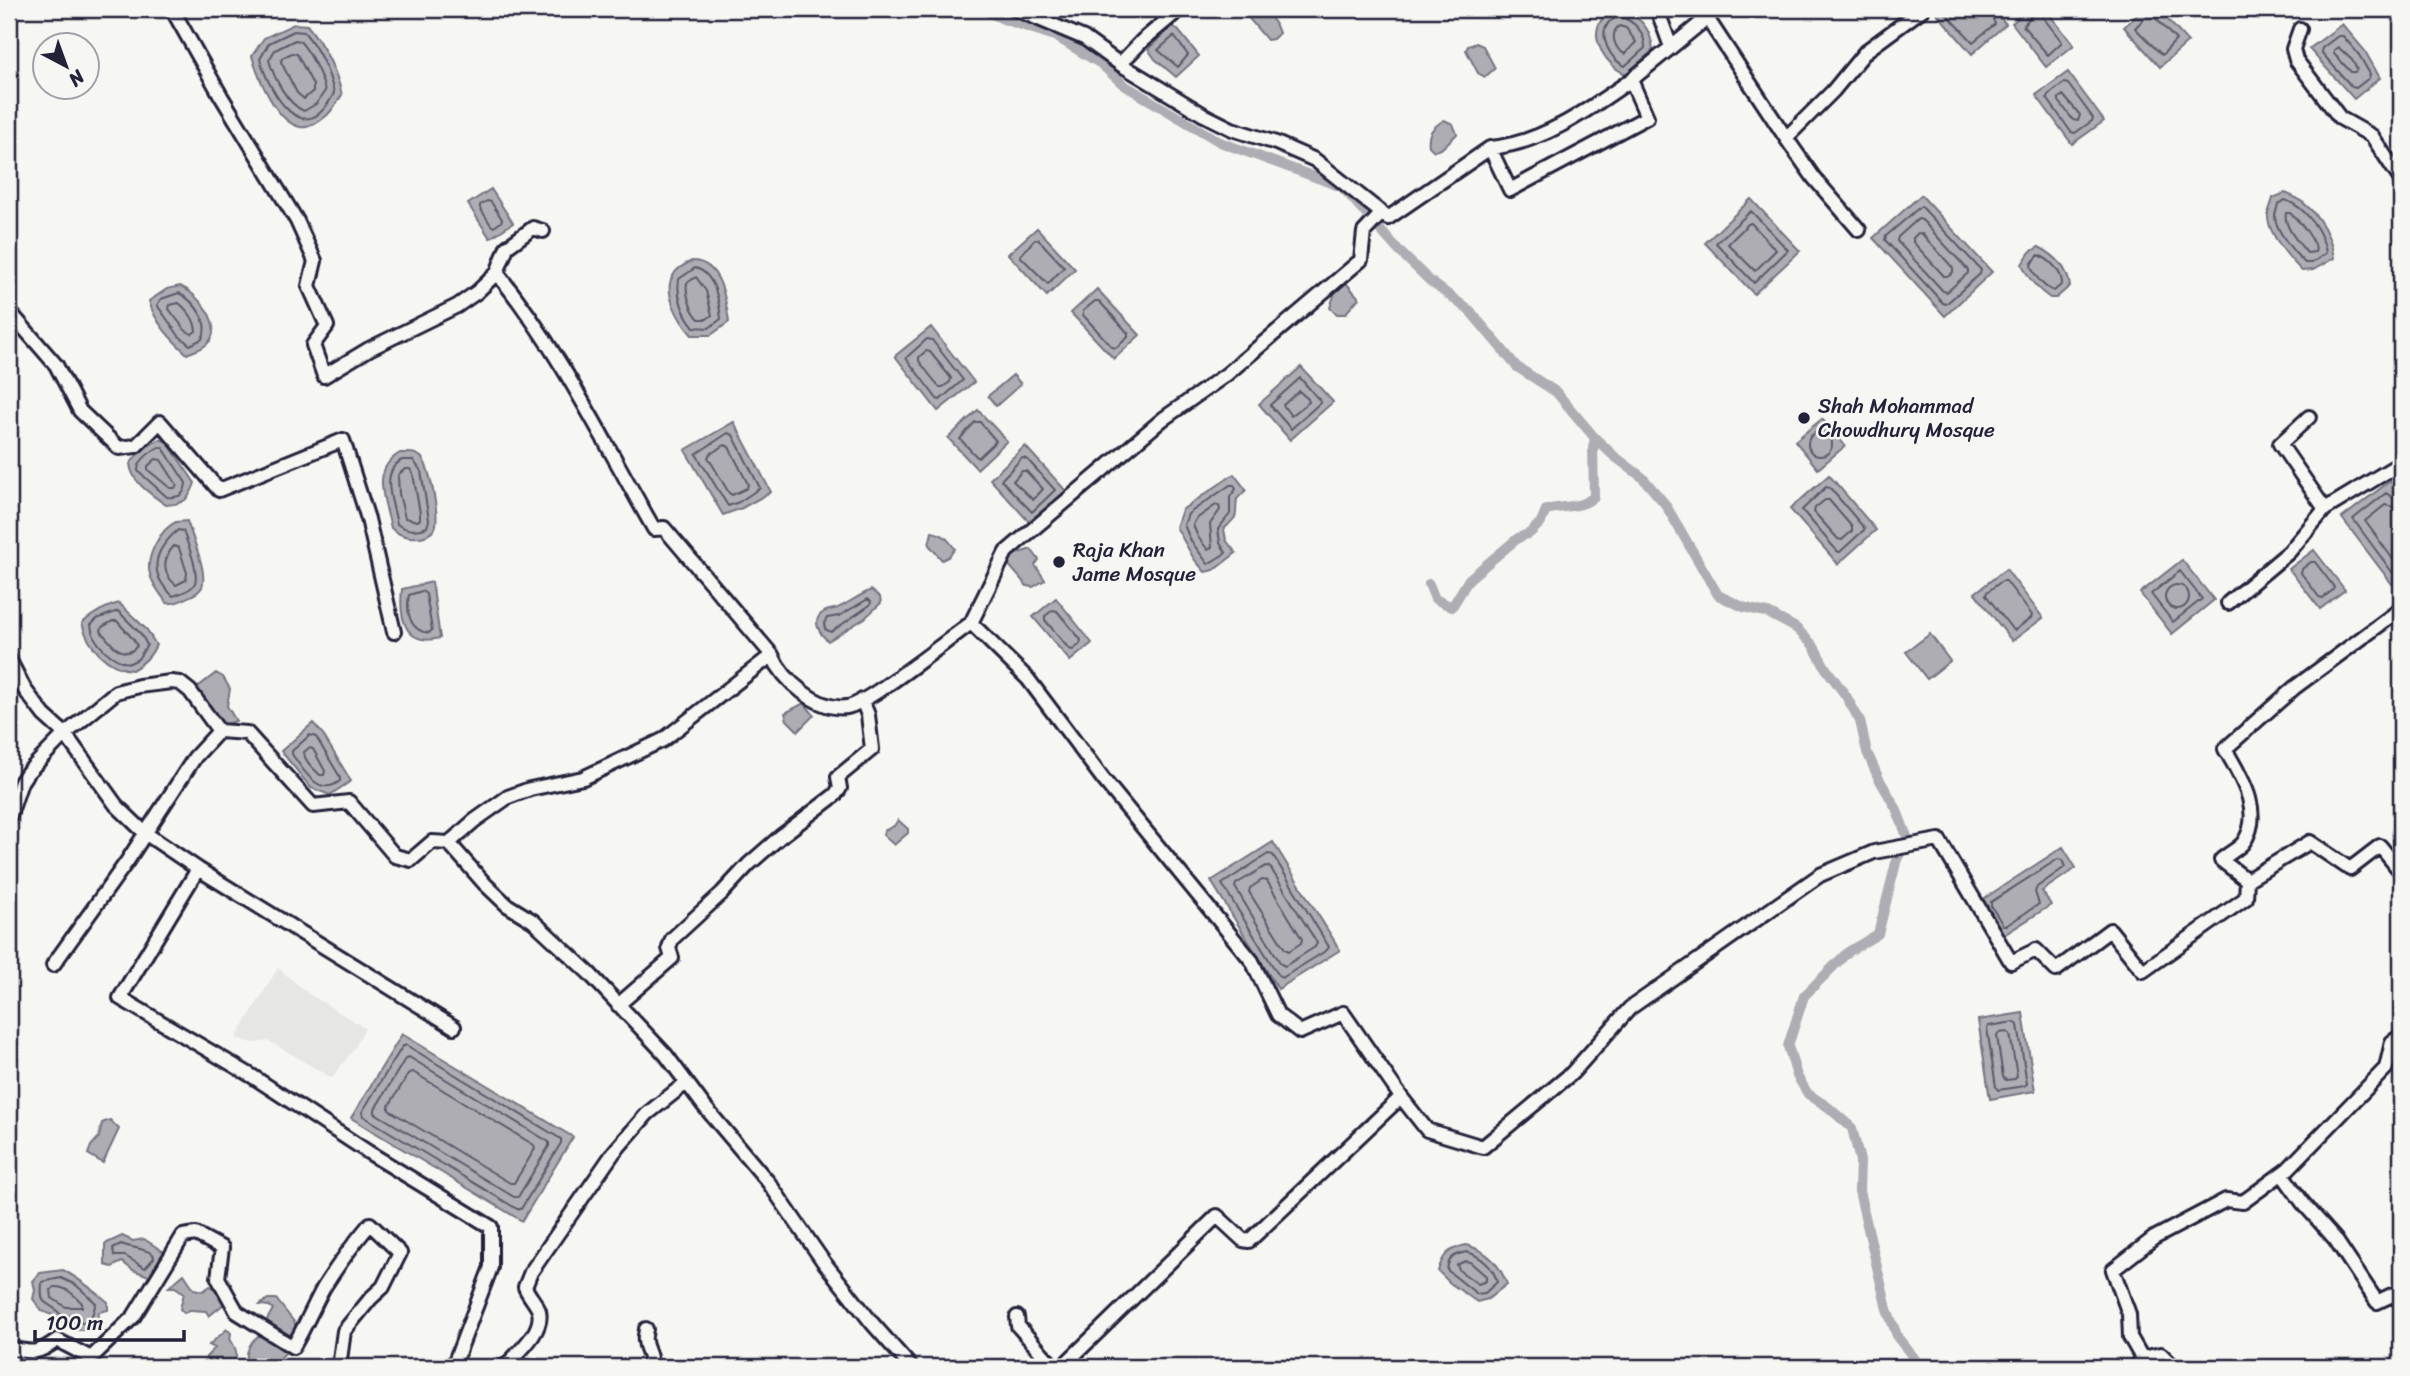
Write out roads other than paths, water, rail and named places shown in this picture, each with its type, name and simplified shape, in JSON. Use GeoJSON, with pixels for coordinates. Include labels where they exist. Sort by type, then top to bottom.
{"type":"FeatureCollection","features":[{"type":"Feature","properties":{"kind":"street"},"geometry":{"type":"LineString","coordinates":[[172,9],[221,96],[276,184],[315,261],[309,286],[327,327],[313,345],[324,376],[369,349],[457,306],[477,292],[496,273],[507,247],[533,228],[543,231]]}},
{"type":"Feature","properties":{"kind":"street"},"geometry":{"type":"LineString","coordinates":[[1015,9],[1084,38],[1120,64],[1232,129],[1276,143],[1315,160],[1388,218],[1490,148],[1514,146],[1576,117],[1631,80],[1717,9]]}},
{"type":"Feature","properties":{"kind":"street"},"geometry":{"type":"LineString","coordinates":[[1120,64],[1180,9]]}},
{"type":"Feature","properties":{"kind":"street"},"geometry":{"type":"LineString","coordinates":[[1657,9],[1671,47]]}},
{"type":"Feature","properties":{"kind":"street"},"geometry":{"type":"LineString","coordinates":[[1786,138],[1833,91],[1866,51],[1923,9]]}},
{"type":"Feature","properties":{"kind":"street"},"geometry":{"type":"LineString","coordinates":[[1707,18],[1798,158],[1859,230]]}},
{"type":"Feature","properties":{"kind":"street"},"geometry":{"type":"LineString","coordinates":[[2300,29],[2293,50],[2296,60],[2340,118],[2372,136],[2401,180]]}},
{"type":"Feature","properties":{"kind":"street"},"geometry":{"type":"LineString","coordinates":[[1490,148],[1510,190],[1647,117],[1631,80]]}},
{"type":"Feature","properties":{"kind":"street"},"geometry":{"type":"LineString","coordinates":[[496,273],[515,295],[581,396],[654,529],[664,528],[772,655],[778,669],[795,687],[814,699],[834,706],[848,707],[862,700],[971,623],[1006,552],[1163,419],[1227,374],[1361,260],[1364,232],[1381,214]]}},
{"type":"Feature","properties":{"kind":"street"},"geometry":{"type":"LineString","coordinates":[[9,310],[56,365],[80,411],[119,448],[136,446],[160,422],[219,490],[342,440],[371,530],[394,632]]}},
{"type":"Feature","properties":{"kind":"street"},"geometry":{"type":"LineString","coordinates":[[2309,416],[2280,444],[2325,509]]}},
{"type":"Feature","properties":{"kind":"street"},"geometry":{"type":"LineString","coordinates":[[2228,603],[2289,552],[2325,509],[2401,463]]}},
{"type":"Feature","properties":{"kind":"street"},"geometry":{"type":"LineString","coordinates":[[2247,880],[2221,859],[2243,844],[2252,823],[2246,784],[2225,749],[2294,688],[2401,609]]}},
{"type":"Feature","properties":{"kind":"street"},"geometry":{"type":"LineString","coordinates":[[971,623],[1028,679],[1103,779],[1252,961],[1278,1015],[1300,1032],[1343,1013],[1427,1130],[1483,1147],[1572,1073],[1630,1008],[1820,875],[1874,852],[1939,840],[2011,962],[2036,950],[2056,970],[2110,930],[2143,971],[2246,898],[2247,880]]}},
{"type":"Feature","properties":{"kind":"street"},"geometry":{"type":"LineString","coordinates":[[9,818],[21,782],[27,773],[65,734],[116,692],[171,682],[180,683],[190,691],[219,731],[247,733],[313,806],[349,802],[395,856],[411,860],[432,842],[449,843],[508,797],[530,789],[583,778],[663,740],[772,655]]}},
{"type":"Feature","properties":{"kind":"street"},"geometry":{"type":"LineString","coordinates":[[9,659],[25,690],[44,715],[65,734],[116,805],[145,832],[198,869],[454,1027]]}},
{"type":"Feature","properties":{"kind":"street"},"geometry":{"type":"LineString","coordinates":[[618,1005],[672,958],[669,947],[672,939],[749,864],[835,795],[840,788],[838,777],[872,749],[868,715],[862,700]]}},
{"type":"Feature","properties":{"kind":"street"},"geometry":{"type":"LineString","coordinates":[[54,965],[195,757],[219,731]]}},
{"type":"Feature","properties":{"kind":"street"},"geometry":{"type":"LineString","coordinates":[[2247,880],[2310,842],[2350,869],[2379,846],[2401,872]]}},
{"type":"Feature","properties":{"kind":"street"},"geometry":{"type":"LineString","coordinates":[[449,843],[507,905],[533,921],[589,973],[666,1055],[769,1183],[823,1261],[911,1367]]}},
{"type":"Feature","properties":{"kind":"street"},"geometry":{"type":"LineString","coordinates":[[198,869],[120,998],[252,1076],[368,1152],[491,1227],[491,1267],[453,1367]]}},
{"type":"Feature","properties":{"kind":"street"},"geometry":{"type":"LineString","coordinates":[[2174,1367],[2161,1354],[2139,1362],[2130,1337],[2129,1314],[2113,1270],[2154,1238],[2226,1200],[2243,1202],[2282,1174],[2386,1068],[2392,1042],[2401,1036]]}},
{"type":"Feature","properties":{"kind":"street"},"geometry":{"type":"LineString","coordinates":[[505,1367],[534,1333],[539,1323],[538,1309],[530,1300],[525,1287],[531,1272],[614,1152],[647,1114],[686,1083]]}},
{"type":"Feature","properties":{"kind":"street"},"geometry":{"type":"LineString","coordinates":[[1062,1367],[1217,1216],[1243,1240],[1249,1241],[1401,1097]]}},
{"type":"Feature","properties":{"kind":"street"},"geometry":{"type":"LineString","coordinates":[[2282,1174],[2335,1239],[2377,1302],[2394,1294],[2401,1302]]}},
{"type":"Feature","properties":{"kind":"street"},"geometry":{"type":"LineString","coordinates":[[9,1348],[32,1353],[43,1351],[57,1340],[91,1358],[134,1316],[183,1236],[196,1234],[222,1248],[218,1278],[237,1312],[293,1347],[337,1267],[370,1224],[400,1253],[383,1287],[344,1331],[339,1367]]}},
{"type":"Feature","properties":{"kind":"street"},"geometry":{"type":"LineString","coordinates":[[1017,1317],[1018,1326],[1054,1367]]}},
{"type":"Feature","properties":{"kind":"street"},"geometry":{"type":"LineString","coordinates":[[646,1329],[644,1340],[651,1361],[646,1367]]}},
{"type":"Feature","properties":{"kind":"water"},"geometry":{"type":"Polygon","coordinates":[[[1241,9],[1264,9],[1279,33],[1273,39],[1267,40],[1241,9]]]}},
{"type":"Feature","properties":{"kind":"water"},"geometry":{"type":"Polygon","coordinates":[[[1617,9],[1638,18],[1647,29],[1652,42],[1653,50],[1626,74],[1612,65],[1598,42],[1597,34],[1603,18],[1617,9]]]}},
{"type":"Feature","properties":{"kind":"water"},"geometry":{"type":"Polygon","coordinates":[[[1933,9],[1993,9],[2006,24],[1972,54],[1933,9]]]}},
{"type":"Feature","properties":{"kind":"water"},"geometry":{"type":"Polygon","coordinates":[[[2030,9],[2045,9],[2074,45],[2046,67],[2012,23],[2030,9]]]}},
{"type":"Feature","properties":{"kind":"water"},"geometry":{"type":"Polygon","coordinates":[[[2144,9],[2158,9],[2188,42],[2160,67],[2124,27],[2144,9]]]}},
{"type":"Feature","properties":{"kind":"water"},"geometry":{"type":"Polygon","coordinates":[[[294,24],[307,25],[319,41],[333,67],[342,95],[328,115],[313,125],[303,127],[291,123],[276,108],[263,86],[252,56],[264,38],[294,24]]]}},
{"type":"Feature","properties":{"kind":"water"},"geometry":{"type":"Polygon","coordinates":[[[2342,24],[2365,51],[2380,78],[2354,99],[2309,49],[2342,24]]]}},
{"type":"Feature","properties":{"kind":"water"},"geometry":{"type":"Polygon","coordinates":[[[1173,26],[1199,56],[1176,77],[1155,59],[1148,49],[1173,26]]]}},
{"type":"Feature","properties":{"kind":"water"},"geometry":{"type":"Polygon","coordinates":[[[1476,43],[1483,46],[1495,68],[1485,77],[1478,73],[1466,50],[1468,46],[1476,43]]]}},
{"type":"Feature","properties":{"kind":"water"},"geometry":{"type":"Polygon","coordinates":[[[2068,72],[2104,121],[2072,144],[2036,95],[2068,72]]]}},
{"type":"Feature","properties":{"kind":"water"},"geometry":{"type":"Polygon","coordinates":[[[1444,120],[1453,124],[1457,134],[1441,149],[1434,151],[1429,146],[1430,134],[1444,120]]]}},
{"type":"Feature","properties":{"kind":"water"},"geometry":{"type":"Polygon","coordinates":[[[491,189],[513,223],[490,238],[468,204],[491,189]]]}},
{"type":"Feature","properties":{"kind":"water"},"geometry":{"type":"Polygon","coordinates":[[[2285,193],[2303,203],[2318,218],[2332,248],[2334,258],[2313,270],[2302,271],[2291,260],[2268,221],[2273,198],[2285,193]]]}},
{"type":"Feature","properties":{"kind":"water"},"geometry":{"type":"Polygon","coordinates":[[[1921,195],[1992,272],[1945,316],[1873,238],[1921,195]]]}},
{"type":"Feature","properties":{"kind":"water"},"geometry":{"type":"Polygon","coordinates":[[[1751,199],[1800,251],[1754,294],[1705,243],[1751,199]]]}},
{"type":"Feature","properties":{"kind":"water"},"geometry":{"type":"Polygon","coordinates":[[[1037,228],[1075,269],[1047,296],[1008,254],[1037,228]]]}},
{"type":"Feature","properties":{"kind":"water"},"geometry":{"type":"Polygon","coordinates":[[[2039,247],[2060,263],[2069,279],[2070,286],[2056,298],[2050,298],[2037,287],[2022,264],[2030,252],[2039,247]]]}},
{"type":"Feature","properties":{"kind":"water"},"geometry":{"type":"Polygon","coordinates":[[[692,261],[710,267],[724,293],[729,322],[711,335],[692,335],[682,322],[671,297],[674,274],[692,261]]]}},
{"type":"Feature","properties":{"kind":"water"},"geometry":{"type":"Polygon","coordinates":[[[1346,283],[1359,298],[1345,314],[1337,314],[1330,308],[1336,289],[1346,283]]]}},
{"type":"Feature","properties":{"kind":"water"},"geometry":{"type":"Polygon","coordinates":[[[180,286],[201,303],[213,328],[212,337],[205,346],[187,354],[159,323],[149,301],[167,289],[180,286]]]}},
{"type":"Feature","properties":{"kind":"water"},"geometry":{"type":"Polygon","coordinates":[[[1097,289],[1140,335],[1114,359],[1071,313],[1097,289]]]}},
{"type":"Feature","properties":{"kind":"water"},"geometry":{"type":"Polygon","coordinates":[[[931,327],[974,382],[938,411],[895,356],[931,327]]]}},
{"type":"Feature","properties":{"kind":"water"},"geometry":{"type":"Polygon","coordinates":[[[1301,367],[1333,402],[1290,440],[1259,404],[1301,367]]]}},
{"type":"Feature","properties":{"kind":"water"},"geometry":{"type":"Polygon","coordinates":[[[1013,375],[1021,384],[996,406],[988,396],[1013,375]]]}},
{"type":"Feature","properties":{"kind":"water"},"geometry":{"type":"Polygon","coordinates":[[[978,410],[1007,441],[977,469],[948,438],[978,410]]]}},
{"type":"Feature","properties":{"kind":"water"},"geometry":{"type":"Polygon","coordinates":[[[1822,419],[1845,446],[1818,469],[1795,441],[1822,419]]]}},
{"type":"Feature","properties":{"kind":"water"},"geometry":{"type":"Polygon","coordinates":[[[734,422],[771,492],[723,515],[685,450],[734,422]]]}},
{"type":"Feature","properties":{"kind":"water"},"geometry":{"type":"Polygon","coordinates":[[[160,439],[167,442],[195,483],[188,497],[177,504],[166,505],[143,488],[134,477],[130,464],[141,450],[160,439]]]}},
{"type":"Feature","properties":{"kind":"water"},"geometry":{"type":"Polygon","coordinates":[[[1025,446],[1066,491],[1031,524],[990,479],[1025,446]]]}},
{"type":"Feature","properties":{"kind":"water"},"geometry":{"type":"Polygon","coordinates":[[[400,453],[421,457],[431,481],[436,522],[433,531],[424,536],[407,537],[391,528],[383,496],[382,477],[391,460],[400,453]]]}},
{"type":"Feature","properties":{"kind":"water"},"geometry":{"type":"Polygon","coordinates":[[[1234,474],[1246,490],[1237,499],[1235,518],[1224,529],[1226,540],[1236,553],[1214,570],[1205,572],[1194,559],[1176,527],[1182,510],[1234,474]]]}},
{"type":"Feature","properties":{"kind":"water"},"geometry":{"type":"Polygon","coordinates":[[[1829,475],[1876,530],[1838,564],[1790,509],[1829,475]]]}},
{"type":"Feature","properties":{"kind":"water"},"geometry":{"type":"Polygon","coordinates":[[[2390,481],[2401,497],[2401,577],[2392,584],[2342,518],[2390,481]]]}},
{"type":"Feature","properties":{"kind":"water"},"geometry":{"type":"Polygon","coordinates":[[[187,521],[201,564],[202,587],[196,594],[167,603],[151,578],[150,560],[164,531],[176,522],[187,521]]]}},
{"type":"Feature","properties":{"kind":"water"},"geometry":{"type":"Polygon","coordinates":[[[932,532],[940,534],[955,549],[942,560],[929,545],[932,532]]]}},
{"type":"Feature","properties":{"kind":"water"},"geometry":{"type":"Polygon","coordinates":[[[1031,549],[1039,560],[1035,565],[1045,580],[1033,587],[1027,586],[1007,563],[1015,554],[1031,549]]]}},
{"type":"Feature","properties":{"kind":"water"},"geometry":{"type":"Polygon","coordinates":[[[2314,550],[2345,590],[2320,609],[2289,569],[2314,550]]]}},
{"type":"Feature","properties":{"kind":"water"},"geometry":{"type":"Polygon","coordinates":[[[2182,560],[2214,600],[2172,634],[2140,593],[2182,560]]]}},
{"type":"Feature","properties":{"kind":"water"},"geometry":{"type":"Polygon","coordinates":[[[2006,569],[2043,618],[2012,641],[1975,593],[2006,569]]]}},
{"type":"Feature","properties":{"kind":"water"},"geometry":{"type":"Polygon","coordinates":[[[432,582],[440,638],[428,640],[411,634],[406,627],[402,610],[402,589],[432,582]]]}},
{"type":"Feature","properties":{"kind":"water"},"geometry":{"type":"Polygon","coordinates":[[[871,590],[880,597],[881,603],[865,618],[828,641],[818,627],[820,615],[871,590]]]}},
{"type":"Feature","properties":{"kind":"water"},"geometry":{"type":"Polygon","coordinates":[[[1056,598],[1092,643],[1070,661],[1033,617],[1056,598]]]}},
{"type":"Feature","properties":{"kind":"water"},"geometry":{"type":"Polygon","coordinates":[[[119,603],[147,630],[156,645],[146,660],[132,670],[114,665],[100,655],[89,640],[82,623],[99,611],[119,603]]]}},
{"type":"Feature","properties":{"kind":"water"},"geometry":{"type":"Polygon","coordinates":[[[1930,634],[1950,661],[1927,679],[1906,652],[1930,634]]]}},
{"type":"Feature","properties":{"kind":"water"},"geometry":{"type":"Polygon","coordinates":[[[216,673],[223,677],[230,689],[227,706],[236,721],[220,726],[194,690],[216,673]]]}},
{"type":"Feature","properties":{"kind":"water"},"geometry":{"type":"Polygon","coordinates":[[[804,703],[814,715],[798,731],[787,720],[785,713],[804,703]]]}},
{"type":"Feature","properties":{"kind":"water"},"geometry":{"type":"Polygon","coordinates":[[[313,723],[351,781],[330,795],[311,788],[281,751],[313,723]]]}},
{"type":"Feature","properties":{"kind":"water"},"geometry":{"type":"Polygon","coordinates":[[[898,820],[908,829],[908,833],[894,845],[883,835],[884,831],[894,826],[898,820]]]}},
{"type":"Feature","properties":{"kind":"water"},"geometry":{"type":"Polygon","coordinates":[[[1273,842],[1340,950],[1278,989],[1211,881],[1273,842]]]}},
{"type":"Feature","properties":{"kind":"water"},"geometry":{"type":"Polygon","coordinates":[[[2063,847],[2076,868],[2042,891],[2051,905],[2002,936],[1980,901],[2063,847]]]}},
{"type":"Feature","properties":{"kind":"water"},"geometry":{"type":"Polygon","coordinates":[[[2023,1013],[2035,1091],[1990,1099],[1978,1020],[2023,1013]]]}},
{"type":"Feature","properties":{"kind":"water"},"geometry":{"type":"Polygon","coordinates":[[[402,1034],[573,1137],[522,1221],[351,1118],[402,1034]]]}},
{"type":"Feature","properties":{"kind":"water"},"geometry":{"type":"Polygon","coordinates":[[[110,1120],[119,1129],[103,1163],[88,1154],[99,1137],[102,1123],[110,1120]]]}},
{"type":"Feature","properties":{"kind":"water"},"geometry":{"type":"Polygon","coordinates":[[[122,1236],[133,1241],[144,1239],[164,1252],[149,1276],[122,1262],[112,1267],[105,1265],[105,1244],[122,1236]]]}},
{"type":"Feature","properties":{"kind":"water"},"geometry":{"type":"Polygon","coordinates":[[[1466,1245],[1492,1259],[1507,1284],[1488,1299],[1477,1302],[1438,1271],[1448,1253],[1466,1245]]]}},
{"type":"Feature","properties":{"kind":"water"},"geometry":{"type":"Polygon","coordinates":[[[63,1270],[108,1302],[108,1310],[99,1312],[97,1323],[88,1330],[75,1330],[74,1323],[56,1322],[52,1315],[42,1311],[33,1299],[33,1281],[40,1273],[63,1270]]]}},
{"type":"Feature","properties":{"kind":"water"},"geometry":{"type":"Polygon","coordinates":[[[184,1274],[194,1289],[203,1291],[210,1286],[216,1288],[225,1303],[209,1316],[206,1311],[190,1310],[184,1313],[180,1309],[184,1293],[175,1287],[169,1287],[184,1274]]]}},
{"type":"Feature","properties":{"kind":"water"},"geometry":{"type":"Polygon","coordinates":[[[268,1299],[276,1299],[295,1323],[295,1332],[288,1338],[263,1327],[273,1309],[260,1305],[268,1299]]]}},
{"type":"Feature","properties":{"kind":"water"},"geometry":{"type":"Polygon","coordinates":[[[227,1329],[231,1333],[230,1339],[236,1350],[236,1357],[229,1367],[220,1367],[216,1363],[205,1367],[206,1357],[215,1348],[209,1345],[227,1329]]]}},
{"type":"Feature","properties":{"kind":"water"},"geometry":{"type":"Polygon","coordinates":[[[262,1334],[283,1346],[286,1352],[272,1367],[255,1367],[247,1363],[250,1346],[262,1334]]]}},
{"type":"Feature","properties":{"kind":"waterway"},"geometry":{"type":"LineString","coordinates":[[982,9],[1055,36],[1101,64],[1124,85],[1220,142],[1342,187],[1399,251],[1430,281],[1470,311],[1517,367],[1556,392],[1595,438],[1642,477],[1665,504],[1718,595],[1743,607],[1768,613],[1796,628],[1813,645],[1860,721],[1867,752],[1896,808],[1908,839],[1897,859],[1878,934],[1848,952],[1804,996],[1788,1046],[1797,1076],[1808,1094],[1852,1128],[1860,1161],[1859,1191],[1887,1309],[1898,1338],[1915,1359],[1916,1367]]}},
{"type":"Feature","properties":{"kind":"waterway"},"geometry":{"type":"LineString","coordinates":[[1429,584],[1435,599],[1452,607],[1469,579],[1518,538],[1530,533],[1541,522],[1546,510],[1577,505],[1594,497],[1595,438]]}},
{"type":"Feature","properties":{"kind":"place","name":"Shah Mohammad Chowdhury Mosque"},"geometry":{"type":"Point","coordinates":[1804,418]}},
{"type":"Feature","properties":{"kind":"place","name":"Raja Khan Jame Mosque"},"geometry":{"type":"Point","coordinates":[1059,562]}}]}
